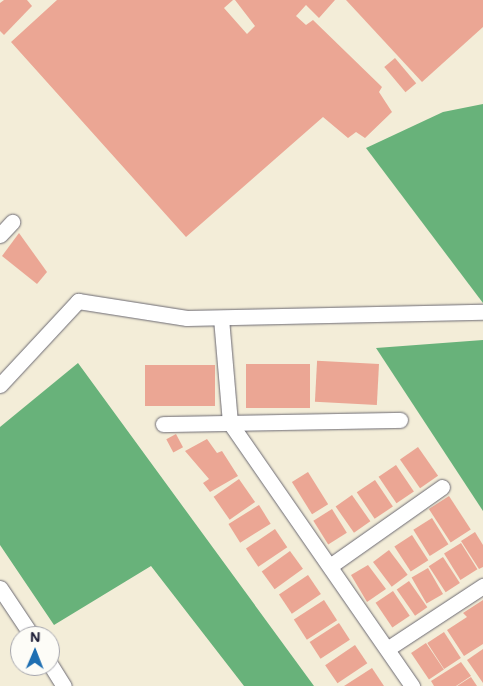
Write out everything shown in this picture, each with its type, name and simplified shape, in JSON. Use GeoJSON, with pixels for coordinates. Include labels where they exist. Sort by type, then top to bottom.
{"type":"FeatureCollection","features":[{"type":"Feature","properties":{"kind":"street"},"geometry":{"type":"LineString","coordinates":[[0,235],[12,222]]}},
{"type":"Feature","properties":{"kind":"street"},"geometry":{"type":"LineString","coordinates":[[0,385],[78,301],[187,318],[483,312]]}},
{"type":"Feature","properties":{"kind":"street"},"geometry":{"type":"LineString","coordinates":[[222,318],[230,422],[412,686]]}},
{"type":"Feature","properties":{"kind":"street"},"geometry":{"type":"LineString","coordinates":[[163,424],[400,420]]}},
{"type":"Feature","properties":{"kind":"street"},"geometry":{"type":"LineString","coordinates":[[330,566],[442,487]]}},
{"type":"Feature","properties":{"kind":"street"},"geometry":{"type":"LineString","coordinates":[[387,649],[483,586]]}},
{"type":"Feature","properties":{"kind":"street"},"geometry":{"type":"LineString","coordinates":[[0,588],[25,626]]}},
{"type":"Feature","properties":{"kind":"green space"},"geometry":{"type":"Polygon","coordinates":[[[483,104],[483,303],[366,148],[443,112],[483,104]]]}},
{"type":"Feature","properties":{"kind":"green space"},"geometry":{"type":"Polygon","coordinates":[[[483,340],[483,511],[376,348],[483,340]]]}},
{"type":"Feature","properties":{"kind":"green space"},"geometry":{"type":"Polygon","coordinates":[[[78,363],[314,686],[244,686],[151,566],[54,625],[0,545],[0,427],[78,363]]]}},
{"type":"Feature","properties":{"kind":"building"},"geometry":{"type":"Polygon","coordinates":[[[4,0],[27,0],[32,6],[4,35],[0,31],[0,3],[4,0]]]}},
{"type":"Feature","properties":{"kind":"building"},"geometry":{"type":"Polygon","coordinates":[[[57,0],[233,0],[224,8],[247,34],[255,26],[235,0],[335,0],[319,18],[306,5],[296,16],[306,25],[313,20],[382,87],[379,92],[392,112],[365,138],[356,132],[348,138],[323,117],[186,237],[11,42],[57,0]]]}},
{"type":"Feature","properties":{"kind":"building"},"geometry":{"type":"Polygon","coordinates":[[[346,0],[483,0],[483,27],[422,82],[346,0]]]}},
{"type":"Feature","properties":{"kind":"building"},"geometry":{"type":"Polygon","coordinates":[[[395,58],[416,83],[405,92],[384,67],[395,58]]]}},
{"type":"Feature","properties":{"kind":"building"},"geometry":{"type":"Polygon","coordinates":[[[19,233],[47,272],[37,284],[2,256],[19,233]]]}},
{"type":"Feature","properties":{"kind":"building"},"geometry":{"type":"Polygon","coordinates":[[[317,361],[379,364],[377,405],[315,402],[317,361]]]}},
{"type":"Feature","properties":{"kind":"building"},"geometry":{"type":"Polygon","coordinates":[[[246,364],[310,364],[310,408],[246,408],[246,364]]]}},
{"type":"Feature","properties":{"kind":"building"},"geometry":{"type":"Polygon","coordinates":[[[145,365],[215,365],[215,406],[145,406],[145,365]]]}},
{"type":"Feature","properties":{"kind":"building"},"geometry":{"type":"Polygon","coordinates":[[[176,434],[183,447],[173,452],[166,439],[176,434]]]}},
{"type":"Feature","properties":{"kind":"building"},"geometry":{"type":"Polygon","coordinates":[[[207,439],[217,453],[222,451],[238,476],[210,492],[203,483],[209,479],[185,451],[207,439]]]}},
{"type":"Feature","properties":{"kind":"building"},"geometry":{"type":"Polygon","coordinates":[[[418,447],[438,476],[420,488],[400,460],[418,447]]]}},
{"type":"Feature","properties":{"kind":"building"},"geometry":{"type":"Polygon","coordinates":[[[396,465],[414,492],[396,503],[379,477],[396,465]]]}},
{"type":"Feature","properties":{"kind":"building"},"geometry":{"type":"Polygon","coordinates":[[[308,472],[328,504],[312,514],[292,482],[308,472]]]}},
{"type":"Feature","properties":{"kind":"building"},"geometry":{"type":"Polygon","coordinates":[[[239,479],[255,502],[230,520],[214,497],[239,479]]]}},
{"type":"Feature","properties":{"kind":"building"},"geometry":{"type":"Polygon","coordinates":[[[375,480],[393,507],[375,519],[357,492],[375,480]]]}},
{"type":"Feature","properties":{"kind":"building"},"geometry":{"type":"Polygon","coordinates":[[[352,495],[370,521],[354,533],[336,506],[352,495]]]}},
{"type":"Feature","properties":{"kind":"building"},"geometry":{"type":"Polygon","coordinates":[[[449,496],[471,530],[451,543],[429,509],[449,496]]]}},
{"type":"Feature","properties":{"kind":"building"},"geometry":{"type":"Polygon","coordinates":[[[259,505],[271,524],[240,543],[228,524],[259,505]]]}},
{"type":"Feature","properties":{"kind":"building"},"geometry":{"type":"Polygon","coordinates":[[[332,509],[347,533],[328,544],[313,521],[332,509]]]}},
{"type":"Feature","properties":{"kind":"building"},"geometry":{"type":"Polygon","coordinates":[[[432,518],[448,544],[430,556],[413,530],[432,518]]]}},
{"type":"Feature","properties":{"kind":"building"},"geometry":{"type":"Polygon","coordinates":[[[275,529],[287,547],[258,567],[246,549],[275,529]]]}},
{"type":"Feature","properties":{"kind":"building"},"geometry":{"type":"Polygon","coordinates":[[[475,532],[483,545],[483,567],[479,569],[461,541],[475,532]]]}},
{"type":"Feature","properties":{"kind":"building"},"geometry":{"type":"Polygon","coordinates":[[[412,535],[428,560],[411,572],[394,546],[412,535]]]}},
{"type":"Feature","properties":{"kind":"building"},"geometry":{"type":"Polygon","coordinates":[[[461,543],[477,569],[460,580],[444,554],[461,543]]]}},
{"type":"Feature","properties":{"kind":"building"},"geometry":{"type":"Polygon","coordinates":[[[389,550],[408,575],[392,587],[373,562],[389,550]]]}},
{"type":"Feature","properties":{"kind":"building"},"geometry":{"type":"Polygon","coordinates":[[[290,551],[303,569],[275,589],[262,572],[290,551]]]}},
{"type":"Feature","properties":{"kind":"building"},"geometry":{"type":"Polygon","coordinates":[[[443,557],[460,583],[446,592],[429,566],[443,557]]]}},
{"type":"Feature","properties":{"kind":"building"},"geometry":{"type":"Polygon","coordinates":[[[368,565],[386,589],[367,602],[351,575],[368,565]]]}},
{"type":"Feature","properties":{"kind":"building"},"geometry":{"type":"Polygon","coordinates":[[[428,568],[443,594],[427,603],[412,578],[428,568]]]}},
{"type":"Feature","properties":{"kind":"building"},"geometry":{"type":"Polygon","coordinates":[[[308,575],[321,594],[292,614],[279,595],[308,575]]]}},
{"type":"Feature","properties":{"kind":"building"},"geometry":{"type":"Polygon","coordinates":[[[409,581],[427,607],[415,616],[397,590],[409,581]]]}},
{"type":"Feature","properties":{"kind":"building"},"geometry":{"type":"Polygon","coordinates":[[[393,591],[410,616],[392,628],[376,603],[393,591]]]}},
{"type":"Feature","properties":{"kind":"building"},"geometry":{"type":"Polygon","coordinates":[[[324,600],[337,620],[307,640],[294,620],[324,600]]]}},
{"type":"Feature","properties":{"kind":"building"},"geometry":{"type":"Polygon","coordinates":[[[483,600],[483,644],[464,656],[447,630],[467,617],[463,613],[483,600]]]}},
{"type":"Feature","properties":{"kind":"building"},"geometry":{"type":"Polygon","coordinates":[[[339,623],[350,640],[321,659],[310,642],[339,623]]]}},
{"type":"Feature","properties":{"kind":"building"},"geometry":{"type":"Polygon","coordinates":[[[444,632],[461,658],[444,669],[427,643],[444,632]]]}},
{"type":"Feature","properties":{"kind":"building"},"geometry":{"type":"Polygon","coordinates":[[[426,643],[444,670],[429,680],[411,653],[426,643]]]}},
{"type":"Feature","properties":{"kind":"building"},"geometry":{"type":"Polygon","coordinates":[[[355,645],[367,663],[337,683],[325,665],[355,645]]]}},
{"type":"Feature","properties":{"kind":"building"},"geometry":{"type":"Polygon","coordinates":[[[483,649],[483,683],[467,660],[483,649]]]}},
{"type":"Feature","properties":{"kind":"building"},"geometry":{"type":"Polygon","coordinates":[[[461,662],[471,676],[456,686],[434,686],[431,681],[461,662]]]}},
{"type":"Feature","properties":{"kind":"building"},"geometry":{"type":"Polygon","coordinates":[[[372,668],[384,686],[344,686],[372,668]]]}},
{"type":"Feature","properties":{"kind":"building"},"geometry":{"type":"Polygon","coordinates":[[[471,677],[477,686],[457,686],[471,677]]]}}]}
